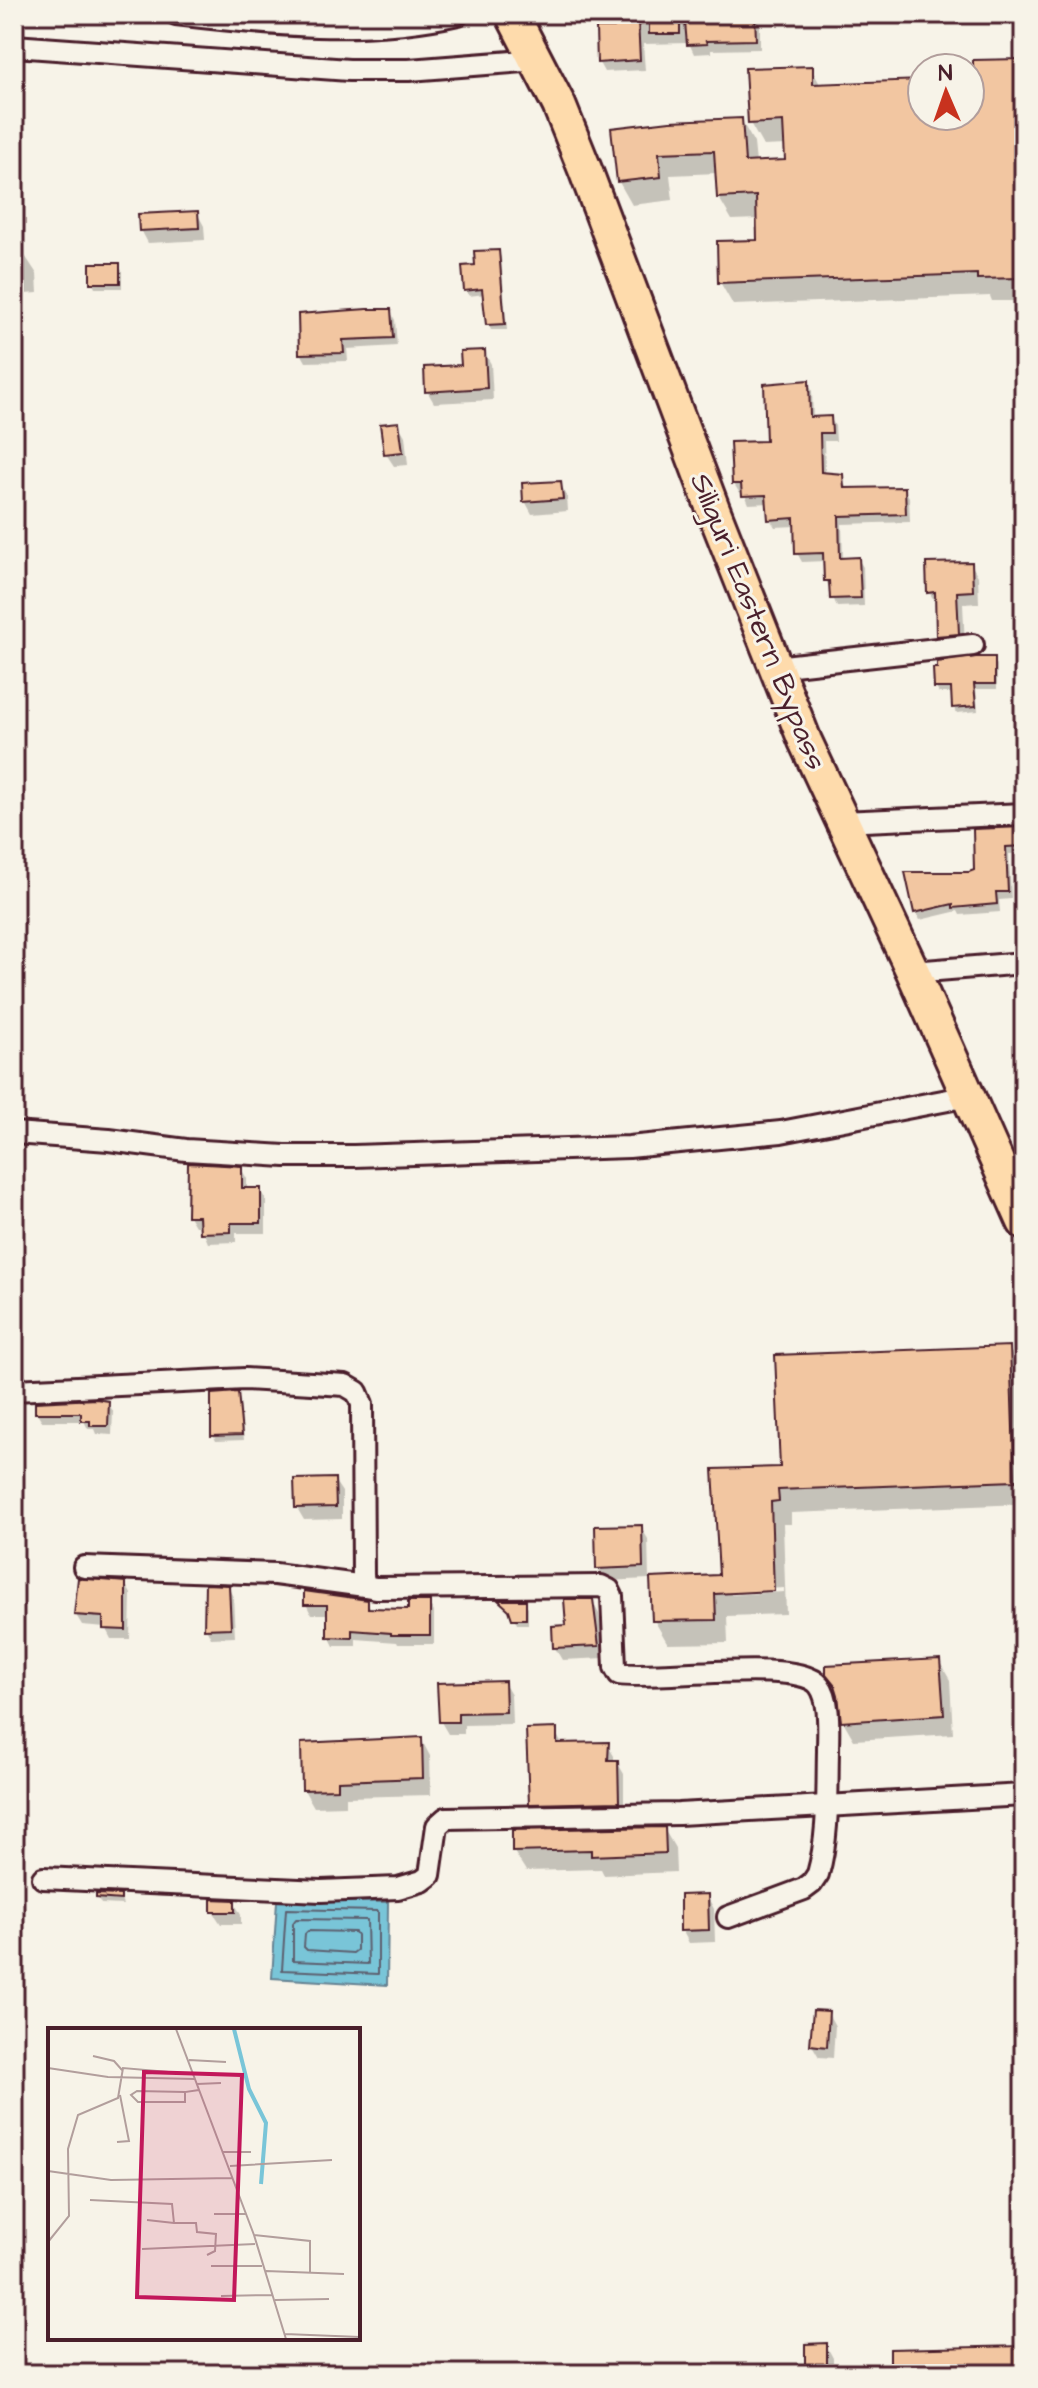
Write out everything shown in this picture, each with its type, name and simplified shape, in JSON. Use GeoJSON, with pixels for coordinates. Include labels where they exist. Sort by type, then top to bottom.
{"type":"FeatureCollection","features":[{"type":"Feature","properties":{"kind":"main road","name":"Siliguri Eastern Bypass"},"geometry":{"type":"LineString","coordinates":[[512,14],[559,105],[586,172],[775,667],[841,822],[913,972],[1024,1222]]}},
{"type":"Feature","properties":{"kind":"street"},"geometry":{"type":"LineString","coordinates":[[176,14],[292,25],[364,26],[431,20],[458,14]]}},
{"type":"Feature","properties":{"kind":"street"},"geometry":{"type":"LineString","coordinates":[[14,46],[349,70],[409,70],[537,60]]}},
{"type":"Feature","properties":{"kind":"street"},"geometry":{"type":"LineString","coordinates":[[775,667],[973,645]]}},
{"type":"Feature","properties":{"kind":"street"},"geometry":{"type":"LineString","coordinates":[[841,822],[1024,814]]}},
{"type":"Feature","properties":{"kind":"street"},"geometry":{"type":"LineString","coordinates":[[913,972],[1024,963]]}},
{"type":"Feature","properties":{"kind":"street"},"geometry":{"type":"LineString","coordinates":[[14,1133],[285,1156],[629,1147],[781,1132],[969,1096]]}},
{"type":"Feature","properties":{"kind":"street"},"geometry":{"type":"LineString","coordinates":[[14,1390],[245,1379],[345,1385],[357,1392],[362,1404],[365,1586]]}},
{"type":"Feature","properties":{"kind":"street"},"geometry":{"type":"LineString","coordinates":[[84,1567],[261,1573],[376,1588],[601,1586],[609,1590],[612,1596],[615,1667],[619,1674],[776,1672],[810,1677],[821,1686],[828,1740],[827,1804],[821,1864],[812,1883],[793,1894],[728,1917]]}},
{"type":"Feature","properties":{"kind":"street"},"geometry":{"type":"LineString","coordinates":[[43,1878],[321,1891],[398,1888],[422,1881],[430,1875],[437,1826],[446,1818],[679,1814],[1024,1795]]}},
{"type":"Feature","properties":{"kind":"water"},"geometry":{"type":"Polygon","coordinates":[[[277,1901],[388,1902],[387,1985],[272,1978],[277,1901]]]}},
{"type":"Feature","properties":{"kind":"building"},"geometry":{"type":"Polygon","coordinates":[[[649,14],[680,14],[680,34],[649,34],[649,14]]]}},
{"type":"Feature","properties":{"kind":"building"},"geometry":{"type":"Polygon","coordinates":[[[731,14],[755,14],[756,40],[706,41],[707,44],[687,45],[685,22],[731,19],[731,14]]]}},
{"type":"Feature","properties":{"kind":"building"},"geometry":{"type":"Polygon","coordinates":[[[638,20],[640,60],[597,63],[596,28],[614,28],[614,22],[638,20]]]}},
{"type":"Feature","properties":{"kind":"building"},"geometry":{"type":"Polygon","coordinates":[[[1020,59],[1024,278],[977,279],[977,274],[718,283],[717,241],[757,240],[756,196],[717,198],[714,151],[659,153],[661,177],[617,182],[611,128],[670,121],[742,118],[745,162],[785,160],[783,122],[748,124],[745,68],[813,66],[813,84],[906,81],[906,132],[986,132],[986,60],[1020,59]]]}},
{"type":"Feature","properties":{"kind":"building"},"geometry":{"type":"Polygon","coordinates":[[[198,211],[199,228],[139,231],[138,214],[198,211]]]}},
{"type":"Feature","properties":{"kind":"building"},"geometry":{"type":"Polygon","coordinates":[[[499,250],[505,324],[486,325],[482,289],[464,291],[462,266],[475,265],[474,251],[499,250]]]}},
{"type":"Feature","properties":{"kind":"building"},"geometry":{"type":"Polygon","coordinates":[[[90,263],[120,263],[120,283],[90,283],[90,263]]]}},
{"type":"Feature","properties":{"kind":"building"},"geometry":{"type":"Polygon","coordinates":[[[391,309],[393,338],[343,340],[344,353],[299,354],[298,314],[391,309]]]}},
{"type":"Feature","properties":{"kind":"building"},"geometry":{"type":"Polygon","coordinates":[[[485,350],[487,388],[425,392],[424,367],[461,365],[460,351],[485,350]]]}},
{"type":"Feature","properties":{"kind":"building"},"geometry":{"type":"Polygon","coordinates":[[[809,380],[810,417],[831,416],[832,433],[820,433],[821,472],[843,474],[844,488],[905,487],[906,514],[839,516],[840,558],[859,557],[861,598],[830,599],[829,581],[824,581],[823,553],[795,554],[794,518],[768,520],[766,495],[742,496],[741,484],[732,484],[730,442],[766,441],[764,384],[809,380]]]}},
{"type":"Feature","properties":{"kind":"building"},"geometry":{"type":"Polygon","coordinates":[[[399,422],[403,452],[384,454],[380,424],[399,422]]]}},
{"type":"Feature","properties":{"kind":"building"},"geometry":{"type":"Polygon","coordinates":[[[561,481],[563,499],[523,502],[522,483],[561,481]]]}},
{"type":"Feature","properties":{"kind":"building"},"geometry":{"type":"Polygon","coordinates":[[[972,562],[973,591],[957,592],[959,634],[936,636],[935,592],[927,593],[926,563],[972,562]]]}},
{"type":"Feature","properties":{"kind":"building"},"geometry":{"type":"Polygon","coordinates":[[[995,657],[995,684],[974,684],[976,706],[952,708],[951,688],[934,688],[933,668],[937,668],[937,662],[995,657]]]}},
{"type":"Feature","properties":{"kind":"building"},"geometry":{"type":"Polygon","coordinates":[[[1024,827],[1024,846],[1006,847],[1008,892],[996,892],[997,904],[953,908],[953,904],[914,913],[905,872],[969,872],[974,870],[973,829],[1024,827]]]}},
{"type":"Feature","properties":{"kind":"building"},"geometry":{"type":"Polygon","coordinates":[[[188,1163],[242,1166],[242,1188],[261,1188],[261,1223],[231,1223],[231,1232],[200,1233],[199,1216],[187,1216],[188,1163]]]}},
{"type":"Feature","properties":{"kind":"building"},"geometry":{"type":"Polygon","coordinates":[[[1010,1346],[1015,1481],[778,1490],[779,1501],[771,1502],[774,1591],[715,1594],[716,1620],[652,1621],[650,1578],[719,1575],[713,1469],[780,1467],[775,1355],[1010,1346]]]}},
{"type":"Feature","properties":{"kind":"building"},"geometry":{"type":"Polygon","coordinates":[[[238,1392],[242,1435],[211,1436],[211,1394],[238,1392]]]}},
{"type":"Feature","properties":{"kind":"building"},"geometry":{"type":"Polygon","coordinates":[[[109,1401],[108,1426],[90,1426],[90,1421],[81,1421],[81,1413],[35,1413],[35,1402],[109,1401]]]}},
{"type":"Feature","properties":{"kind":"building"},"geometry":{"type":"Polygon","coordinates":[[[335,1478],[336,1507],[295,1508],[294,1479],[335,1478]]]}},
{"type":"Feature","properties":{"kind":"building"},"geometry":{"type":"Polygon","coordinates":[[[642,1525],[643,1567],[596,1569],[595,1526],[642,1525]]]}},
{"type":"Feature","properties":{"kind":"building"},"geometry":{"type":"Polygon","coordinates":[[[78,1578],[126,1582],[126,1630],[103,1629],[103,1617],[74,1615],[78,1578]]]}},
{"type":"Feature","properties":{"kind":"building"},"geometry":{"type":"Polygon","coordinates":[[[205,1584],[229,1585],[231,1628],[204,1629],[205,1584]]]}},
{"type":"Feature","properties":{"kind":"building"},"geometry":{"type":"Polygon","coordinates":[[[304,1591],[368,1600],[368,1608],[408,1609],[408,1601],[430,1601],[430,1635],[391,1635],[352,1630],[352,1638],[327,1637],[327,1605],[304,1605],[304,1591]]]}},
{"type":"Feature","properties":{"kind":"building"},"geometry":{"type":"Polygon","coordinates":[[[564,1599],[593,1599],[599,1646],[553,1648],[552,1626],[566,1625],[564,1599]]]}},
{"type":"Feature","properties":{"kind":"building"},"geometry":{"type":"Polygon","coordinates":[[[498,1600],[526,1600],[526,1619],[512,1619],[509,1610],[498,1600]]]}},
{"type":"Feature","properties":{"kind":"building"},"geometry":{"type":"Polygon","coordinates":[[[940,1659],[944,1715],[841,1722],[838,1695],[826,1674],[826,1665],[940,1659]]]}},
{"type":"Feature","properties":{"kind":"building"},"geometry":{"type":"Polygon","coordinates":[[[505,1681],[506,1712],[458,1713],[458,1722],[439,1722],[437,1683],[505,1681]]]}},
{"type":"Feature","properties":{"kind":"building"},"geometry":{"type":"Polygon","coordinates":[[[557,1728],[557,1743],[609,1742],[608,1760],[618,1760],[619,1802],[529,1804],[526,1729],[557,1728]]]}},
{"type":"Feature","properties":{"kind":"building"},"geometry":{"type":"Polygon","coordinates":[[[422,1737],[423,1778],[338,1781],[338,1789],[302,1790],[301,1743],[422,1737]]]}},
{"type":"Feature","properties":{"kind":"building"},"geometry":{"type":"Polygon","coordinates":[[[665,1827],[666,1853],[591,1856],[591,1850],[512,1852],[512,1830],[665,1827]]]}},
{"type":"Feature","properties":{"kind":"building"},"geometry":{"type":"Polygon","coordinates":[[[96,1894],[121,1895],[121,1900],[96,1898],[96,1894]]]}},
{"type":"Feature","properties":{"kind":"building"},"geometry":{"type":"Polygon","coordinates":[[[708,1894],[709,1930],[680,1931],[680,1895],[708,1894]]]}},
{"type":"Feature","properties":{"kind":"building"},"geometry":{"type":"Polygon","coordinates":[[[211,1899],[235,1900],[235,1912],[211,1912],[211,1899]]]}},
{"type":"Feature","properties":{"kind":"building"},"geometry":{"type":"Polygon","coordinates":[[[813,2010],[829,2011],[827,2047],[810,2045],[813,2010]]]}},
{"type":"Feature","properties":{"kind":"building"},"geometry":{"type":"Polygon","coordinates":[[[827,2343],[827,2374],[805,2374],[805,2344],[827,2343]]]}},
{"type":"Feature","properties":{"kind":"building"},"geometry":{"type":"Polygon","coordinates":[[[1024,2346],[1024,2374],[890,2374],[890,2349],[1024,2346]]]}}]}
